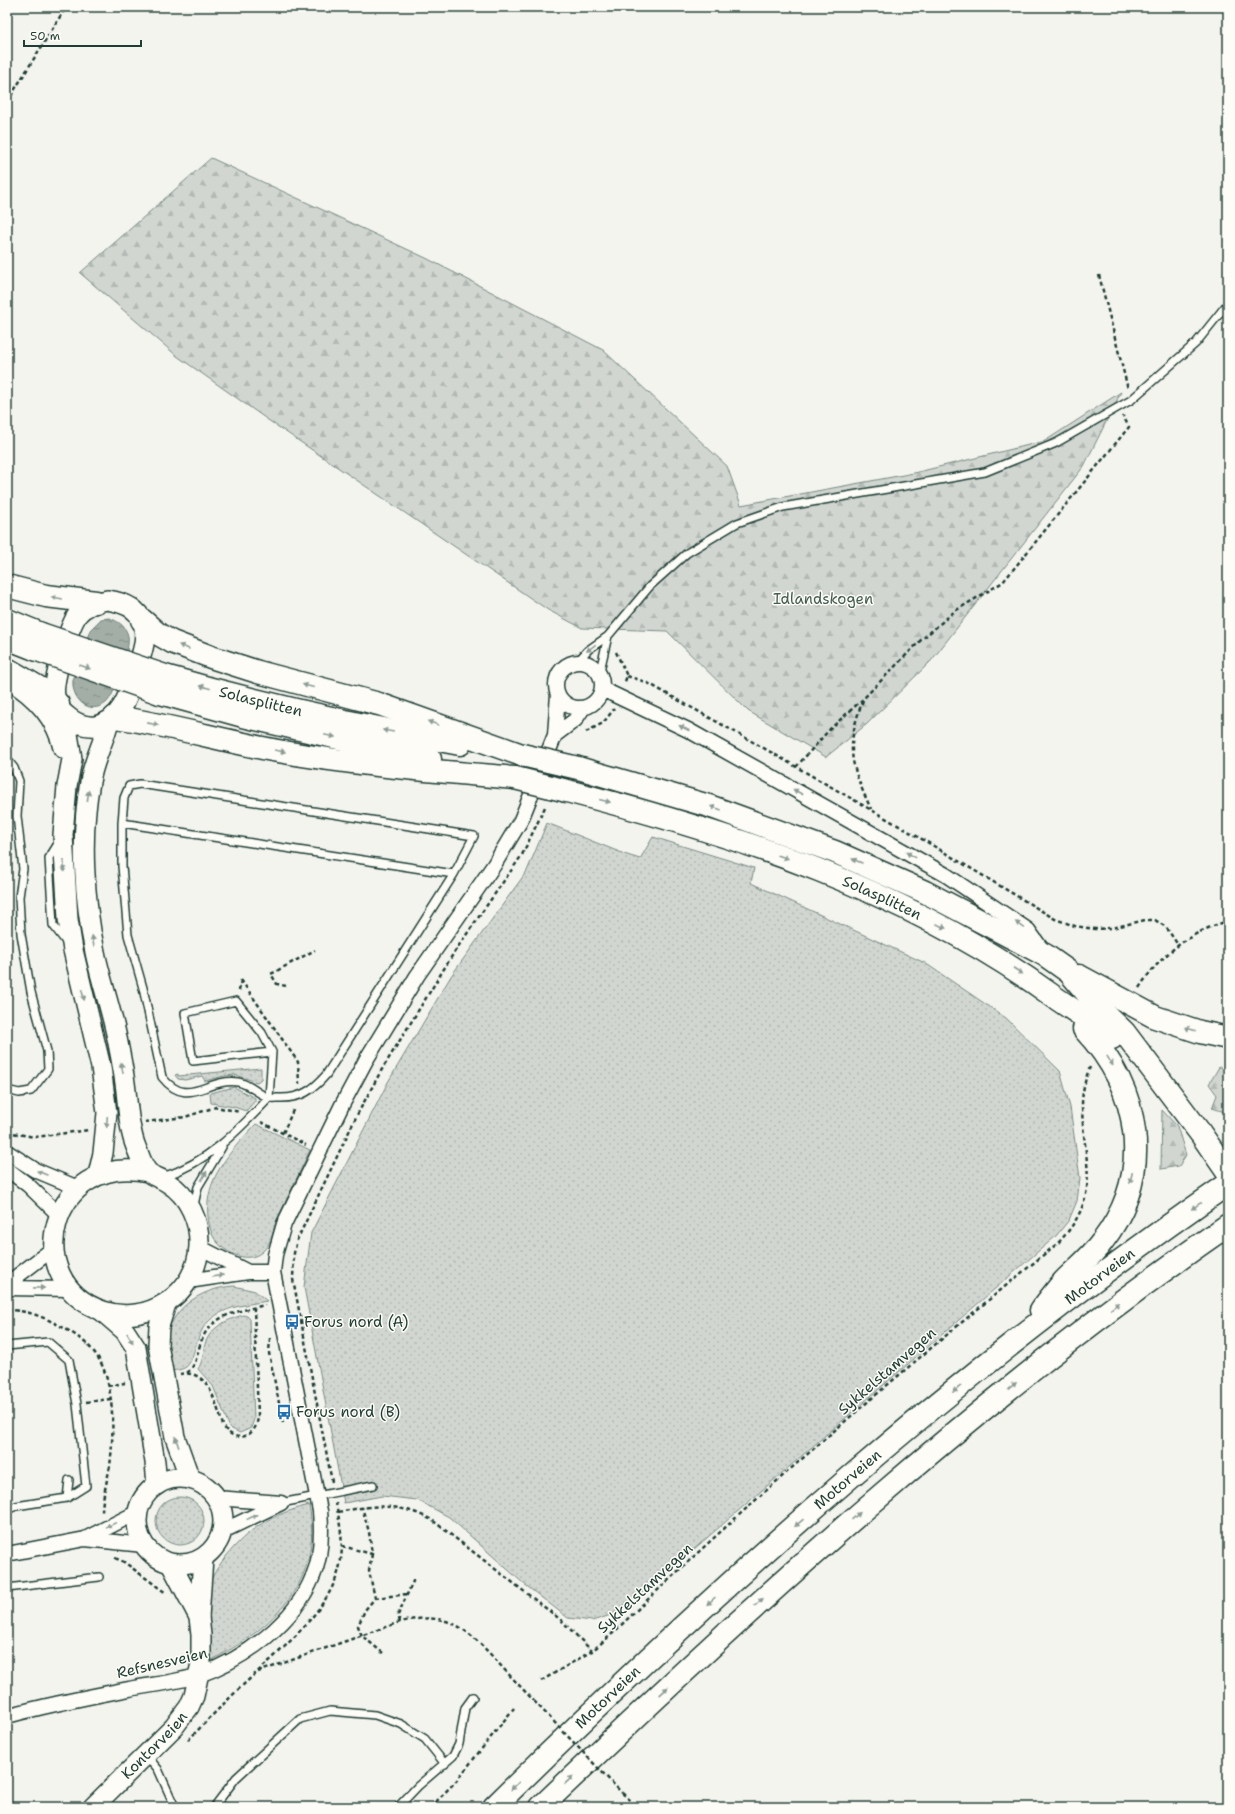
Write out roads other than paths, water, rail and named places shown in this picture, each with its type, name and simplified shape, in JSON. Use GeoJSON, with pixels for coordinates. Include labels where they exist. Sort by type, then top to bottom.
{"type":"FeatureCollection","features":[{"type":"Feature","properties":{"kind":"highway"},"geometry":{"type":"LineString","coordinates":[[7,586],[46,596],[96,602]]}},
{"type":"Feature","properties":{"kind":"highway","name":"Solasplitten"},"geometry":{"type":"LineString","coordinates":[[7,620],[38,641]]}},
{"type":"Feature","properties":{"kind":"highway"},"geometry":{"type":"LineString","coordinates":[[142,620],[158,634],[189,650],[258,672],[379,704],[522,755]]}},
{"type":"Feature","properties":{"kind":"highway","name":"Solasplitten"},"geometry":{"type":"LineString","coordinates":[[7,638],[38,641],[163,684],[250,718],[515,778],[558,795],[645,811],[788,859],[868,892],[954,932],[1013,968],[1092,1021],[1159,1080]]}},
{"type":"Feature","properties":{"kind":"highway"},"geometry":{"type":"LineString","coordinates":[[7,669],[43,690],[62,710]]}},
{"type":"Feature","properties":{"kind":"highway","name":"Solasplitten"},"geometry":{"type":"LineString","coordinates":[[163,684],[244,699],[381,729],[522,755],[578,768],[654,789],[753,821],[884,872],[957,907],[1045,955],[1069,972],[1101,1010],[1124,1032],[1201,1134],[1228,1173]]}},
{"type":"Feature","properties":{"kind":"highway"},"geometry":{"type":"LineString","coordinates":[[112,719],[169,727],[277,751],[316,757],[515,778]]}},
{"type":"Feature","properties":{"kind":"highway"},"geometry":{"type":"LineString","coordinates":[[1069,972],[1088,980],[1134,1008],[1155,1017],[1200,1032],[1228,1038]]}},
{"type":"Feature","properties":{"kind":"highway"},"geometry":{"type":"LineString","coordinates":[[1019,1337],[1063,1282],[1090,1256],[1111,1229],[1126,1198],[1135,1161],[1135,1140],[1130,1105],[1117,1072],[1102,1048],[1051,994]]}},
{"type":"Feature","properties":{"kind":"highway","name":"Motorveien"},"geometry":{"type":"LineString","coordinates":[[494,1807],[663,1645],[740,1575],[907,1430],[1019,1337],[1139,1246],[1228,1184]]}},
{"type":"Feature","properties":{"kind":"highway"},"geometry":{"type":"LineString","coordinates":[[541,1807],[749,1611],[917,1463],[1069,1341],[1228,1225]]}},
{"type":"Feature","properties":{"kind":"street"},"geometry":{"type":"LineString","coordinates":[[98,1175],[106,1134],[107,1113],[105,1092],[95,1039],[73,950],[67,912],[64,835],[67,786],[72,759],[62,710],[55,696],[55,678],[73,622],[82,611],[96,602],[108,600],[121,602],[134,610],[142,620],[145,631],[143,648],[128,697],[112,719],[105,740],[94,764],[86,812],[85,876],[94,950],[116,1035],[125,1081],[128,1112],[135,1144],[154,1175]]}},
{"type":"Feature","properties":{"kind":"street"},"geometry":{"type":"LineString","coordinates":[[554,735],[575,720],[583,708],[595,702],[602,689],[599,674],[590,665],[576,663],[568,665],[562,670],[556,686],[558,694],[565,704],[583,708]]}},
{"type":"Feature","properties":{"kind":"street"},"geometry":{"type":"LineString","coordinates":[[7,679],[34,698],[47,712],[56,729],[62,746],[67,786]]}},
{"type":"Feature","properties":{"kind":"street"},"geometry":{"type":"LineString","coordinates":[[602,689],[688,730],[946,875],[1028,930],[1045,955]]}},
{"type":"Feature","properties":{"kind":"street","name":"Refsnesveien"},"geometry":{"type":"LineString","coordinates":[[7,1716],[200,1674],[231,1660],[266,1636],[295,1607],[307,1590],[313,1576],[321,1543],[321,1528],[317,1496],[273,1272],[274,1255],[284,1224],[342,1105],[366,1060],[417,976],[509,842],[521,820],[554,735],[558,694]]}},
{"type":"Feature","properties":{"kind":"street"},"geometry":{"type":"LineString","coordinates":[[62,710],[77,723],[89,726],[112,719]]}},
{"type":"Feature","properties":{"kind":"street"},"geometry":{"type":"LineString","coordinates":[[7,1152],[35,1170],[78,1188]]}},
{"type":"Feature","properties":{"kind":"street"},"geometry":{"type":"LineString","coordinates":[[7,1169],[28,1185],[59,1215]]}},
{"type":"Feature","properties":{"kind":"street"},"geometry":{"type":"LineString","coordinates":[[123,1169],[154,1175],[173,1186],[184,1198],[197,1222],[199,1247],[198,1259],[188,1281],[166,1304],[154,1310],[128,1315],[102,1311],[90,1306],[70,1289],[56,1262],[54,1248],[56,1226],[59,1215],[67,1200],[78,1188],[98,1175],[123,1169]]}},
{"type":"Feature","properties":{"kind":"street"},"geometry":{"type":"LineString","coordinates":[[199,1247],[248,1272]]}},
{"type":"Feature","properties":{"kind":"street"},"geometry":{"type":"LineString","coordinates":[[7,1284],[54,1248]]}},
{"type":"Feature","properties":{"kind":"street"},"geometry":{"type":"LineString","coordinates":[[188,1281],[248,1272],[273,1272]]}},
{"type":"Feature","properties":{"kind":"street"},"geometry":{"type":"LineString","coordinates":[[7,1288],[70,1289]]}},
{"type":"Feature","properties":{"kind":"street"},"geometry":{"type":"LineString","coordinates":[[166,1304],[159,1326],[158,1345],[175,1436],[190,1479]]}},
{"type":"Feature","properties":{"kind":"street"},"geometry":{"type":"LineString","coordinates":[[102,1311],[125,1331],[136,1348],[155,1462],[157,1485]]}},
{"type":"Feature","properties":{"kind":"street"},"geometry":{"type":"LineString","coordinates":[[172,1478],[190,1479],[205,1486],[217,1498],[223,1514],[222,1531],[215,1546],[203,1558],[188,1564],[171,1564],[155,1557],[144,1545],[138,1529],[138,1512],[144,1496],[157,1485],[172,1478]]}},
{"type":"Feature","properties":{"kind":"street"},"geometry":{"type":"LineString","coordinates":[[217,1498],[281,1503]]}},
{"type":"Feature","properties":{"kind":"street"},"geometry":{"type":"LineString","coordinates":[[222,1531],[281,1503]]}},
{"type":"Feature","properties":{"kind":"street"},"geometry":{"type":"LineString","coordinates":[[7,1554],[85,1539],[138,1512]]}},
{"type":"Feature","properties":{"kind":"street"},"geometry":{"type":"LineString","coordinates":[[85,1539],[144,1545]]}},
{"type":"Feature","properties":{"kind":"street"},"geometry":{"type":"LineString","coordinates":[[199,1617],[203,1558]]}},
{"type":"Feature","properties":{"kind":"street"},"geometry":{"type":"LineString","coordinates":[[171,1564],[199,1617]]}},
{"type":"Feature","properties":{"kind":"street","name":"Kontorveien"},"geometry":{"type":"LineString","coordinates":[[93,1807],[174,1727],[189,1707],[197,1687],[200,1674],[201,1635],[199,1617]]}},
{"type":"Feature","properties":{"kind":"lane"},"geometry":{"type":"LineString","coordinates":[[576,663],[588,650],[608,636],[650,586],[682,558],[737,523],[783,507],[985,472],[1056,443],[1131,400],[1196,343],[1228,303]]}},
{"type":"Feature","properties":{"kind":"lane"},"geometry":{"type":"LineString","coordinates":[[599,674],[608,636]]}},
{"type":"Feature","properties":{"kind":"lane"},"geometry":{"type":"LineString","coordinates":[[7,759],[14,768],[19,781],[17,816],[23,869],[19,897],[21,934],[31,992],[47,1052],[48,1069],[31,1090],[19,1093],[7,1090]]}},
{"type":"Feature","properties":{"kind":"lane"},"geometry":{"type":"LineString","coordinates":[[140,784],[474,836],[454,874],[326,1075],[315,1088],[299,1097],[269,1098],[254,1088],[238,1082],[223,1082],[183,1092],[171,1088],[162,1077],[143,988],[128,935],[122,866],[122,823],[124,798],[129,786],[140,784]]}},
{"type":"Feature","properties":{"kind":"lane"},"geometry":{"type":"LineString","coordinates":[[122,823],[454,874]]}},
{"type":"Feature","properties":{"kind":"lane"},"geometry":{"type":"LineString","coordinates":[[154,1175],[183,1170],[223,1145],[269,1098],[272,1052],[262,1033],[236,1001],[185,1014],[193,1061],[272,1052]]}},
{"type":"Feature","properties":{"kind":"lane"},"geometry":{"type":"LineString","coordinates":[[192,1211],[198,1187],[223,1145]]}},
{"type":"Feature","properties":{"kind":"lane"},"geometry":{"type":"LineString","coordinates":[[7,1346],[48,1342],[69,1360],[77,1404],[86,1486],[67,1498],[16,1506],[7,1510]]}},
{"type":"Feature","properties":{"kind":"lane"},"geometry":{"type":"LineString","coordinates":[[67,1498],[69,1480]]}},
{"type":"Feature","properties":{"kind":"lane"},"geometry":{"type":"LineString","coordinates":[[281,1503],[374,1485]]}},
{"type":"Feature","properties":{"kind":"lane"},"geometry":{"type":"LineString","coordinates":[[7,1588],[98,1577]]}},
{"type":"Feature","properties":{"kind":"lane"},"geometry":{"type":"LineString","coordinates":[[398,1807],[418,1786],[453,1756],[459,1744],[465,1708],[473,1697]]}},
{"type":"Feature","properties":{"kind":"lane"},"geometry":{"type":"LineString","coordinates":[[214,1807],[236,1778],[300,1718],[330,1711],[375,1715],[401,1724],[425,1739],[445,1764]]}},
{"type":"Feature","properties":{"kind":"lane"},"geometry":{"type":"LineString","coordinates":[[146,1755],[158,1770],[175,1807]]}},
{"type":"Feature","properties":{"kind":"water"},"geometry":{"type":"Polygon","coordinates":[[[109,618],[121,624],[127,632],[127,650],[118,682],[110,699],[100,707],[93,708],[82,704],[78,699],[73,687],[73,680],[90,630],[101,619],[109,618]]]}},
{"type":"Feature","properties":{"kind":"place","name":"Forus nord (A)"},"geometry":{"type":"Point","coordinates":[292,1322]}},
{"type":"Feature","properties":{"kind":"place","name":"Forus nord (B)"},"geometry":{"type":"Point","coordinates":[284,1412]}},
{"type":"Feature","properties":{"kind":"park label","name":"Idlandskogen"},"geometry":{"type":"Point","coordinates":[823,599]}}]}
